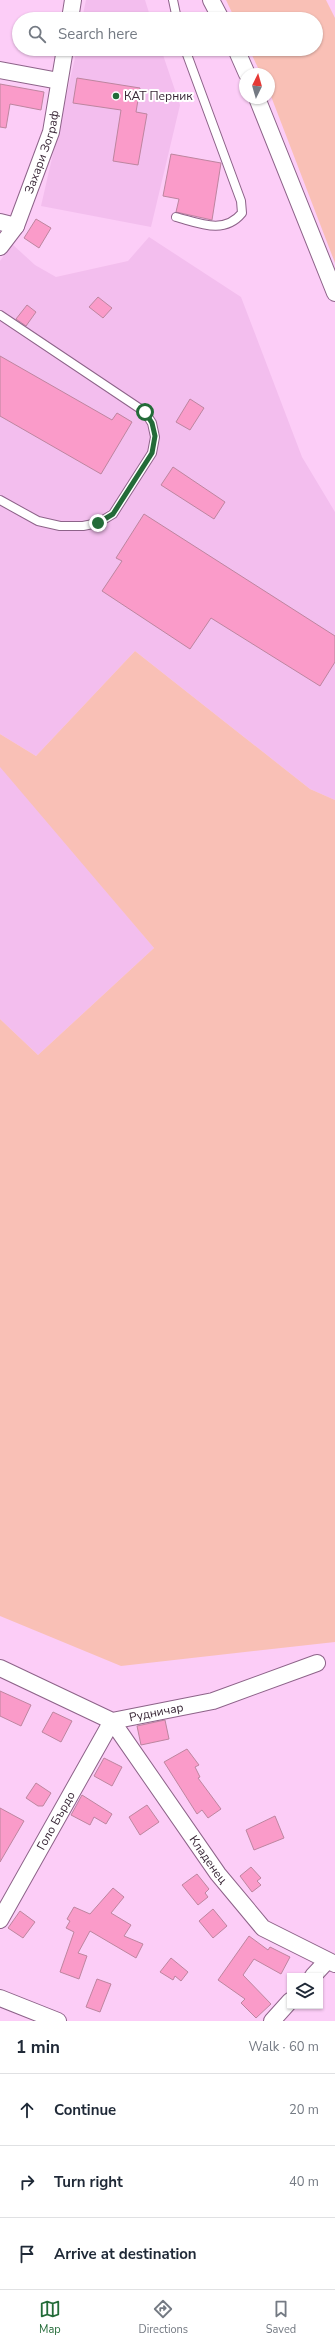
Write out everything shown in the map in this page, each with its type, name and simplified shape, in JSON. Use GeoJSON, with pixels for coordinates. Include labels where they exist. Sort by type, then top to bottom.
{"type":"FeatureCollection","features":[{"type":"Feature","properties":{"kind":"street"},"geometry":{"type":"LineString","coordinates":[[71,12],[73,0]]}},
{"type":"Feature","properties":{"kind":"street"},"geometry":{"type":"LineString","coordinates":[[211,0],[217,12]]}},
{"type":"Feature","properties":{"kind":"street","name":"Захари Зограф"},"geometry":{"type":"LineString","coordinates":[[0,247],[16,226],[51,132],[64,56]]}},
{"type":"Feature","properties":{"kind":"street"},"geometry":{"type":"LineString","coordinates":[[239,56],[244,68]]}},
{"type":"Feature","properties":{"kind":"street"},"geometry":{"type":"LineString","coordinates":[[0,70],[59,81]]}},
{"type":"Feature","properties":{"kind":"street"},"geometry":{"type":"LineString","coordinates":[[259,104],[335,293]]}},
{"type":"Feature","properties":{"kind":"street"},"geometry":{"type":"LineString","coordinates":[[0,222],[16,226]]}},
{"type":"Feature","properties":{"kind":"street","name":"Рудничар"},"geometry":{"type":"LineString","coordinates":[[0,1668],[112,1721],[213,1701],[317,1663]]}},
{"type":"Feature","properties":{"kind":"street","name":"Голо Бърдо"},"geometry":{"type":"LineString","coordinates":[[0,1920],[112,1721]]}},
{"type":"Feature","properties":{"kind":"street","name":"Кладенец"},"geometry":{"type":"LineString","coordinates":[[112,1721],[218,1874],[263,1928],[331,1962]]}},
{"type":"Feature","properties":{"kind":"street"},"geometry":{"type":"LineString","coordinates":[[317,1973],[331,1962]]}},
{"type":"Feature","properties":{"kind":"street"},"geometry":{"type":"LineString","coordinates":[[0,1998],[58,2021]]}},
{"type":"Feature","properties":{"kind":"street"},"geometry":{"type":"LineString","coordinates":[[272,2021],[287,2004]]}},
{"type":"Feature","properties":{"kind":"lane"},"geometry":{"type":"LineString","coordinates":[[173,0],[176,12]]}},
{"type":"Feature","properties":{"kind":"lane"},"geometry":{"type":"LineString","coordinates":[[176,217],[205,225],[220,226],[234,222],[242,213],[241,201],[188,56]]}},
{"type":"Feature","properties":{"kind":"lane"},"geometry":{"type":"LineString","coordinates":[[0,315],[145,412],[152,423],[155,436],[152,453],[113,514],[98,523],[75,526],[38,521],[0,500]]}},
{"type":"Feature","properties":{"kind":"shaded area"},"geometry":{"type":"Polygon","coordinates":[[[86,0],[145,0],[149,12],[83,12],[86,0]]]}},
{"type":"Feature","properties":{"kind":"shaded area"},"geometry":{"type":"Polygon","coordinates":[[[226,0],[326,0],[335,18],[335,263],[274,104],[275,68],[258,68],[252,56],[323,56],[323,12],[232,12],[226,0]]]}},
{"type":"Feature","properties":{"kind":"shaded area"},"geometry":{"type":"Polygon","coordinates":[[[75,56],[163,56],[180,105],[151,227],[41,206],[75,56]]]}},
{"type":"Feature","properties":{"kind":"shaded area"},"geometry":{"type":"Polygon","coordinates":[[[149,237],[241,297],[302,457],[335,512],[335,800],[310,789],[135,651],[36,756],[0,734],[0,261],[12,244],[35,265],[56,277],[128,261],[149,237]]]}},
{"type":"Feature","properties":{"kind":"shaded area"},"geometry":{"type":"Polygon","coordinates":[[[135,651],[310,789],[335,800],[335,1642],[121,1666],[0,1616],[0,1019],[38,1055],[154,948],[0,767],[0,734],[36,756],[135,651]]]}},
{"type":"Feature","properties":{"kind":"shaded area"},"geometry":{"type":"Polygon","coordinates":[[[0,764],[154,948],[38,1055],[0,1019],[0,764]]]}},
{"type":"Feature","properties":{"kind":"building"},"geometry":{"type":"Polygon","coordinates":[[[77,78],[140,88],[136,112],[147,114],[138,165],[113,161],[121,110],[73,103],[77,78]]]}},
{"type":"Feature","properties":{"kind":"building"},"geometry":{"type":"Polygon","coordinates":[[[0,84],[44,92],[41,110],[10,104],[6,128],[0,127],[0,84]]]}},
{"type":"Feature","properties":{"kind":"building"},"geometry":{"type":"Polygon","coordinates":[[[171,154],[221,163],[212,220],[176,212],[179,199],[163,196],[171,154]]]}},
{"type":"Feature","properties":{"kind":"building"},"geometry":{"type":"Polygon","coordinates":[[[36,219],[51,228],[39,248],[24,238],[36,219]]]}},
{"type":"Feature","properties":{"kind":"building"},"geometry":{"type":"Polygon","coordinates":[[[98,297],[112,308],[103,318],[89,307],[98,297]]]}},
{"type":"Feature","properties":{"kind":"building"},"geometry":{"type":"Polygon","coordinates":[[[27,305],[36,312],[26,326],[16,319],[27,305]]]}},
{"type":"Feature","properties":{"kind":"building"},"geometry":{"type":"Polygon","coordinates":[[[0,356],[112,420],[117,413],[132,422],[101,474],[0,416],[0,356]]]}},
{"type":"Feature","properties":{"kind":"building"},"geometry":{"type":"Polygon","coordinates":[[[190,399],[204,408],[190,430],[176,422],[190,399]]]}},
{"type":"Feature","properties":{"kind":"building"},"geometry":{"type":"Polygon","coordinates":[[[173,467],[225,502],[214,519],[161,485],[173,467]]]}},
{"type":"Feature","properties":{"kind":"building"},"geometry":{"type":"Polygon","coordinates":[[[144,514],[335,636],[335,662],[320,686],[211,618],[190,649],[102,591],[122,561],[116,558],[144,514]]]}},
{"type":"Feature","properties":{"kind":"building"},"geometry":{"type":"Polygon","coordinates":[[[0,1691],[31,1705],[21,1726],[0,1716],[0,1691]]]}},
{"type":"Feature","properties":{"kind":"building"},"geometry":{"type":"Polygon","coordinates":[[[53,1712],[72,1721],[61,1742],[42,1732],[53,1712]]]}},
{"type":"Feature","properties":{"kind":"building"},"geometry":{"type":"Polygon","coordinates":[[[165,1720],[169,1739],[141,1745],[137,1726],[165,1720]]]}},
{"type":"Feature","properties":{"kind":"building"},"geometry":{"type":"Polygon","coordinates":[[[187,1749],[199,1765],[195,1767],[200,1777],[198,1778],[221,1809],[208,1818],[202,1810],[197,1814],[164,1762],[187,1749]]]}},
{"type":"Feature","properties":{"kind":"building"},"geometry":{"type":"Polygon","coordinates":[[[104,1758],[122,1767],[112,1786],[94,1776],[104,1758]]]}},
{"type":"Feature","properties":{"kind":"building"},"geometry":{"type":"Polygon","coordinates":[[[36,1783],[51,1793],[43,1806],[38,1806],[26,1798],[36,1783]]]}},
{"type":"Feature","properties":{"kind":"building"},"geometry":{"type":"Polygon","coordinates":[[[82,1795],[112,1814],[106,1824],[94,1817],[90,1825],[71,1815],[82,1795]]]}},
{"type":"Feature","properties":{"kind":"building"},"geometry":{"type":"Polygon","coordinates":[[[147,1805],[159,1822],[140,1835],[129,1817],[147,1805]]]}},
{"type":"Feature","properties":{"kind":"building"},"geometry":{"type":"Polygon","coordinates":[[[0,1808],[24,1821],[0,1862],[0,1808]]]}},
{"type":"Feature","properties":{"kind":"building"},"geometry":{"type":"Polygon","coordinates":[[[275,1816],[284,1838],[254,1850],[246,1830],[275,1816]]]}},
{"type":"Feature","properties":{"kind":"building"},"geometry":{"type":"Polygon","coordinates":[[[251,1867],[261,1878],[257,1881],[261,1885],[252,1892],[240,1876],[251,1867]]]}},
{"type":"Feature","properties":{"kind":"building"},"geometry":{"type":"Polygon","coordinates":[[[197,1874],[209,1889],[205,1893],[208,1897],[198,1905],[182,1885],[197,1874]]]}},
{"type":"Feature","properties":{"kind":"building"},"geometry":{"type":"Polygon","coordinates":[[[113,1888],[124,1897],[111,1913],[131,1925],[124,1936],[143,1944],[136,1958],[90,1931],[78,1953],[87,1956],[79,1979],[60,1972],[74,1932],[66,1928],[70,1921],[67,1919],[74,1907],[90,1914],[113,1888]]]}},
{"type":"Feature","properties":{"kind":"building"},"geometry":{"type":"Polygon","coordinates":[[[213,1909],[227,1926],[213,1938],[199,1921],[213,1909]]]}},
{"type":"Feature","properties":{"kind":"building"},"geometry":{"type":"Polygon","coordinates":[[[20,1911],[35,1922],[23,1938],[8,1928],[20,1911]]]}},
{"type":"Feature","properties":{"kind":"building"},"geometry":{"type":"Polygon","coordinates":[[[249,1936],[268,1950],[270,1947],[290,1957],[281,1974],[254,1959],[243,1975],[271,2004],[256,2018],[241,2003],[245,1999],[218,1980],[249,1936]]]}},
{"type":"Feature","properties":{"kind":"building"},"geometry":{"type":"Polygon","coordinates":[[[171,1958],[188,1972],[181,1981],[175,1976],[173,1980],[160,1972],[171,1958]]]}},
{"type":"Feature","properties":{"kind":"building"},"geometry":{"type":"Polygon","coordinates":[[[97,1979],[111,1984],[100,2012],[86,2007],[97,1979]]]}},
{"type":"Feature","properties":{"kind":"place","name":"КАТ Перник"},"geometry":{"type":"Point","coordinates":[116,96]}},
{"type":"Feature","properties":{"kind":"route"},"geometry":{"type":"LineString","coordinates":[[98,523],[113,514],[152,453],[155,436],[152,423],[145,412]]}}]}
